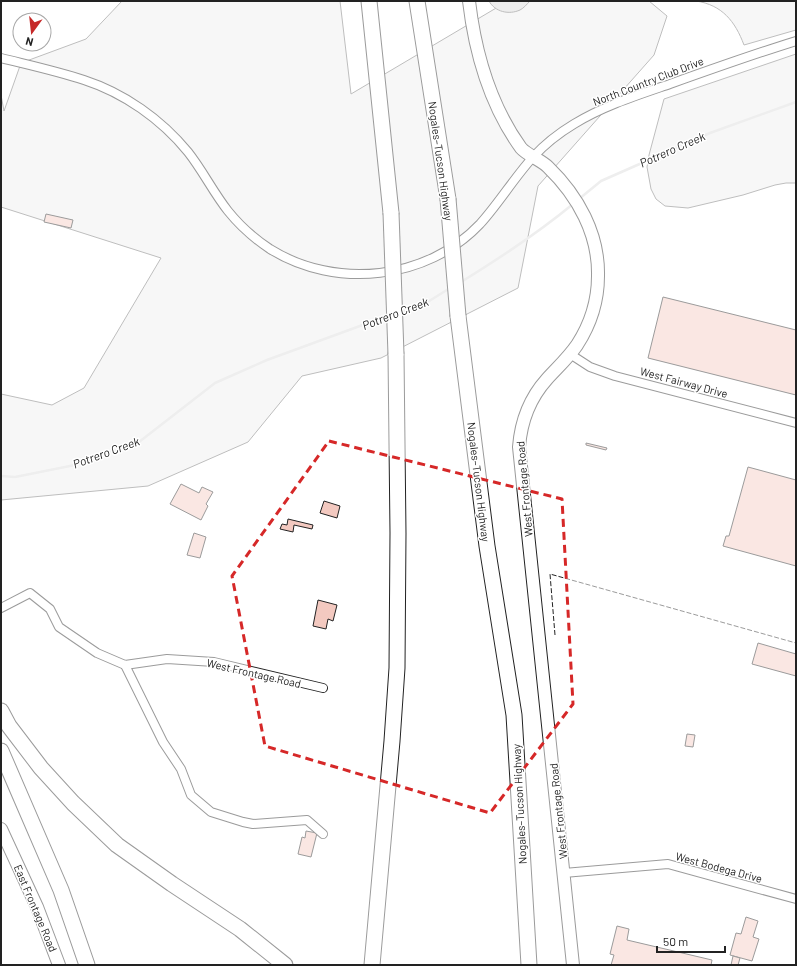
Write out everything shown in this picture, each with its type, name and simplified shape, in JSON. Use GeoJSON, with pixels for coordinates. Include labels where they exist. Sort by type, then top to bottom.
{"type":"FeatureCollection","features":[{"type":"Feature","properties":{"kind":"highway"},"geometry":{"type":"LineString","coordinates":[[369,1],[391,213],[396,354],[398,533],[397,668],[372,965]]}},
{"type":"Feature","properties":{"kind":"highway","name":"Nogales–Tucson Highway"},"geometry":{"type":"LineString","coordinates":[[417,1],[448,199],[458,316],[487,546],[514,715],[529,965]]}},
{"type":"Feature","properties":{"kind":"highway"},"geometry":{"type":"LineString","coordinates":[[1,711],[10,726],[41,768],[73,803],[117,845],[240,929],[285,965]]}},
{"type":"Feature","properties":{"kind":"highway"},"geometry":{"type":"LineString","coordinates":[[1,751],[61,890],[87,965]]}},
{"type":"Feature","properties":{"kind":"street","name":"West Frontage Road"},"geometry":{"type":"LineString","coordinates":[[469,1],[474,38],[482,68],[493,97],[506,124],[522,149],[547,166],[571,193],[585,217],[596,248],[598,270],[597,292],[590,320],[584,333],[570,354],[546,380],[532,400],[522,423],[519,448],[573,965]]}},
{"type":"Feature","properties":{"kind":"street","name":"North Country Club Drive"},"geometry":{"type":"LineString","coordinates":[[1,58],[85,80],[130,102],[146,112],[170,133],[187,151],[228,210],[255,238],[271,249],[306,266],[344,274],[363,275],[383,273],[418,264],[448,250],[471,232],[490,211],[534,156],[561,132],[577,122],[625,100],[749,55],[796,40]]}},
{"type":"Feature","properties":{"kind":"street","name":"West Fairway Drive"},"geometry":{"type":"LineString","coordinates":[[570,354],[590,367],[615,376],[796,423]]}},
{"type":"Feature","properties":{"kind":"street"},"geometry":{"type":"LineString","coordinates":[[1,608],[30,593],[50,609],[59,627],[97,653],[125,665],[163,742],[181,768],[191,795],[211,812],[253,824],[307,820],[323,834]]}},
{"type":"Feature","properties":{"kind":"street","name":"West Frontage Road"},"geometry":{"type":"LineString","coordinates":[[125,665],[167,659],[214,662],[322,688]]}},
{"type":"Feature","properties":{"kind":"street","name":"East Frontage Road"},"geometry":{"type":"LineString","coordinates":[[1,829],[37,907],[59,965]]}},
{"type":"Feature","properties":{"kind":"street","name":"West Bodega Drive"},"geometry":{"type":"LineString","coordinates":[[564,873],[668,864],[796,899]]}},
{"type":"Feature","properties":{"kind":"highlighted area"},"geometry":{"type":"Polygon","coordinates":[[[329,441],[562,499],[573,704],[490,813],[265,746],[232,576],[329,441]]]}},
{"type":"Feature","properties":{"kind":"shaded area"},"geometry":{"type":"Polygon","coordinates":[[[122,1],[340,1],[351,94],[508,1],[649,1],[667,16],[654,55],[538,186],[518,288],[381,358],[302,376],[248,442],[148,486],[1,500],[1,394],[52,405],[84,388],[161,258],[1,207],[1,95],[4,111],[21,63],[86,39],[122,1]]]}},
{"type":"Feature","properties":{"kind":"shaded area"},"geometry":{"type":"Polygon","coordinates":[[[489,1],[530,1],[516,12],[503,12],[495,8],[489,1]]]}},
{"type":"Feature","properties":{"kind":"shaded area"},"geometry":{"type":"Polygon","coordinates":[[[696,1],[796,1],[796,30],[744,45],[732,22],[720,10],[705,3],[696,1]]]}},
{"type":"Feature","properties":{"kind":"shaded area"},"geometry":{"type":"Polygon","coordinates":[[[796,54],[796,183],[775,185],[743,195],[688,208],[665,206],[656,199],[651,189],[647,167],[664,99],[796,54]]]}},
{"type":"Feature","properties":{"kind":"building"},"geometry":{"type":"Polygon","coordinates":[[[46,214],[73,220],[71,228],[44,222],[46,214]]]}},
{"type":"Feature","properties":{"kind":"building"},"geometry":{"type":"Polygon","coordinates":[[[663,297],[796,330],[796,395],[648,358],[663,297]]]}},
{"type":"Feature","properties":{"kind":"building"},"geometry":{"type":"Polygon","coordinates":[[[586,443],[607,448],[606,450],[586,445],[586,443]]]}},
{"type":"Feature","properties":{"kind":"building"},"geometry":{"type":"Polygon","coordinates":[[[748,467],[796,480],[796,566],[723,546],[726,536],[729,536],[748,467]]]}},
{"type":"Feature","properties":{"kind":"building"},"geometry":{"type":"Polygon","coordinates":[[[181,484],[199,493],[202,487],[213,492],[206,504],[208,506],[201,520],[170,504],[181,484]]]}},
{"type":"Feature","properties":{"kind":"building"},"geometry":{"type":"Polygon","coordinates":[[[324,501],[340,506],[337,518],[320,513],[324,501]]]}},
{"type":"Feature","properties":{"kind":"building"},"geometry":{"type":"Polygon","coordinates":[[[288,519],[313,525],[312,529],[294,525],[293,532],[280,529],[282,524],[287,525],[288,519]]]}},
{"type":"Feature","properties":{"kind":"building"},"geometry":{"type":"Polygon","coordinates":[[[194,533],[206,537],[200,558],[187,555],[194,533]]]}},
{"type":"Feature","properties":{"kind":"building"},"geometry":{"type":"Polygon","coordinates":[[[318,600],[337,605],[333,621],[328,619],[326,629],[313,626],[318,600]]]}},
{"type":"Feature","properties":{"kind":"building"},"geometry":{"type":"Polygon","coordinates":[[[758,643],[796,654],[796,676],[752,664],[758,643]]]}},
{"type":"Feature","properties":{"kind":"building"},"geometry":{"type":"Polygon","coordinates":[[[687,734],[695,735],[693,747],[685,746],[687,734]]]}},
{"type":"Feature","properties":{"kind":"building"},"geometry":{"type":"Polygon","coordinates":[[[306,831],[317,833],[311,857],[298,854],[302,837],[305,838],[306,831]]]}},
{"type":"Feature","properties":{"kind":"building"},"geometry":{"type":"Polygon","coordinates":[[[746,917],[758,921],[753,937],[759,939],[752,961],[730,955],[736,933],[741,934],[746,917]]]}},
{"type":"Feature","properties":{"kind":"building"},"geometry":{"type":"Polygon","coordinates":[[[617,926],[629,929],[627,940],[712,960],[711,965],[611,965],[614,955],[610,954],[617,926]]]}},
{"type":"Feature","properties":{"kind":"building"},"geometry":{"type":"Polygon","coordinates":[[[733,956],[740,958],[738,965],[731,965],[733,956]]]}},
{"type":"Feature","properties":{"kind":"waterway","name":"Potrero Creek"},"geometry":{"type":"LineString","coordinates":[[579,199],[601,181],[710,133],[796,102]]}},
{"type":"Feature","properties":{"kind":"waterway","name":"Potrero Creek"},"geometry":{"type":"LineString","coordinates":[[461,282],[518,245],[573,204]]}},
{"type":"Feature","properties":{"kind":"waterway","name":"Potrero Creek"},"geometry":{"type":"LineString","coordinates":[[400,312],[426,303],[450,288]]}},
{"type":"Feature","properties":{"kind":"waterway","name":"Potrero Creek"},"geometry":{"type":"LineString","coordinates":[[1,476],[15,477],[75,465],[139,442],[215,383],[267,360],[390,315]]}},
{"type":"Feature","properties":{"kind":"fence"},"geometry":{"type":"LineString","coordinates":[[555,635],[550,574],[796,643]]}}]}
